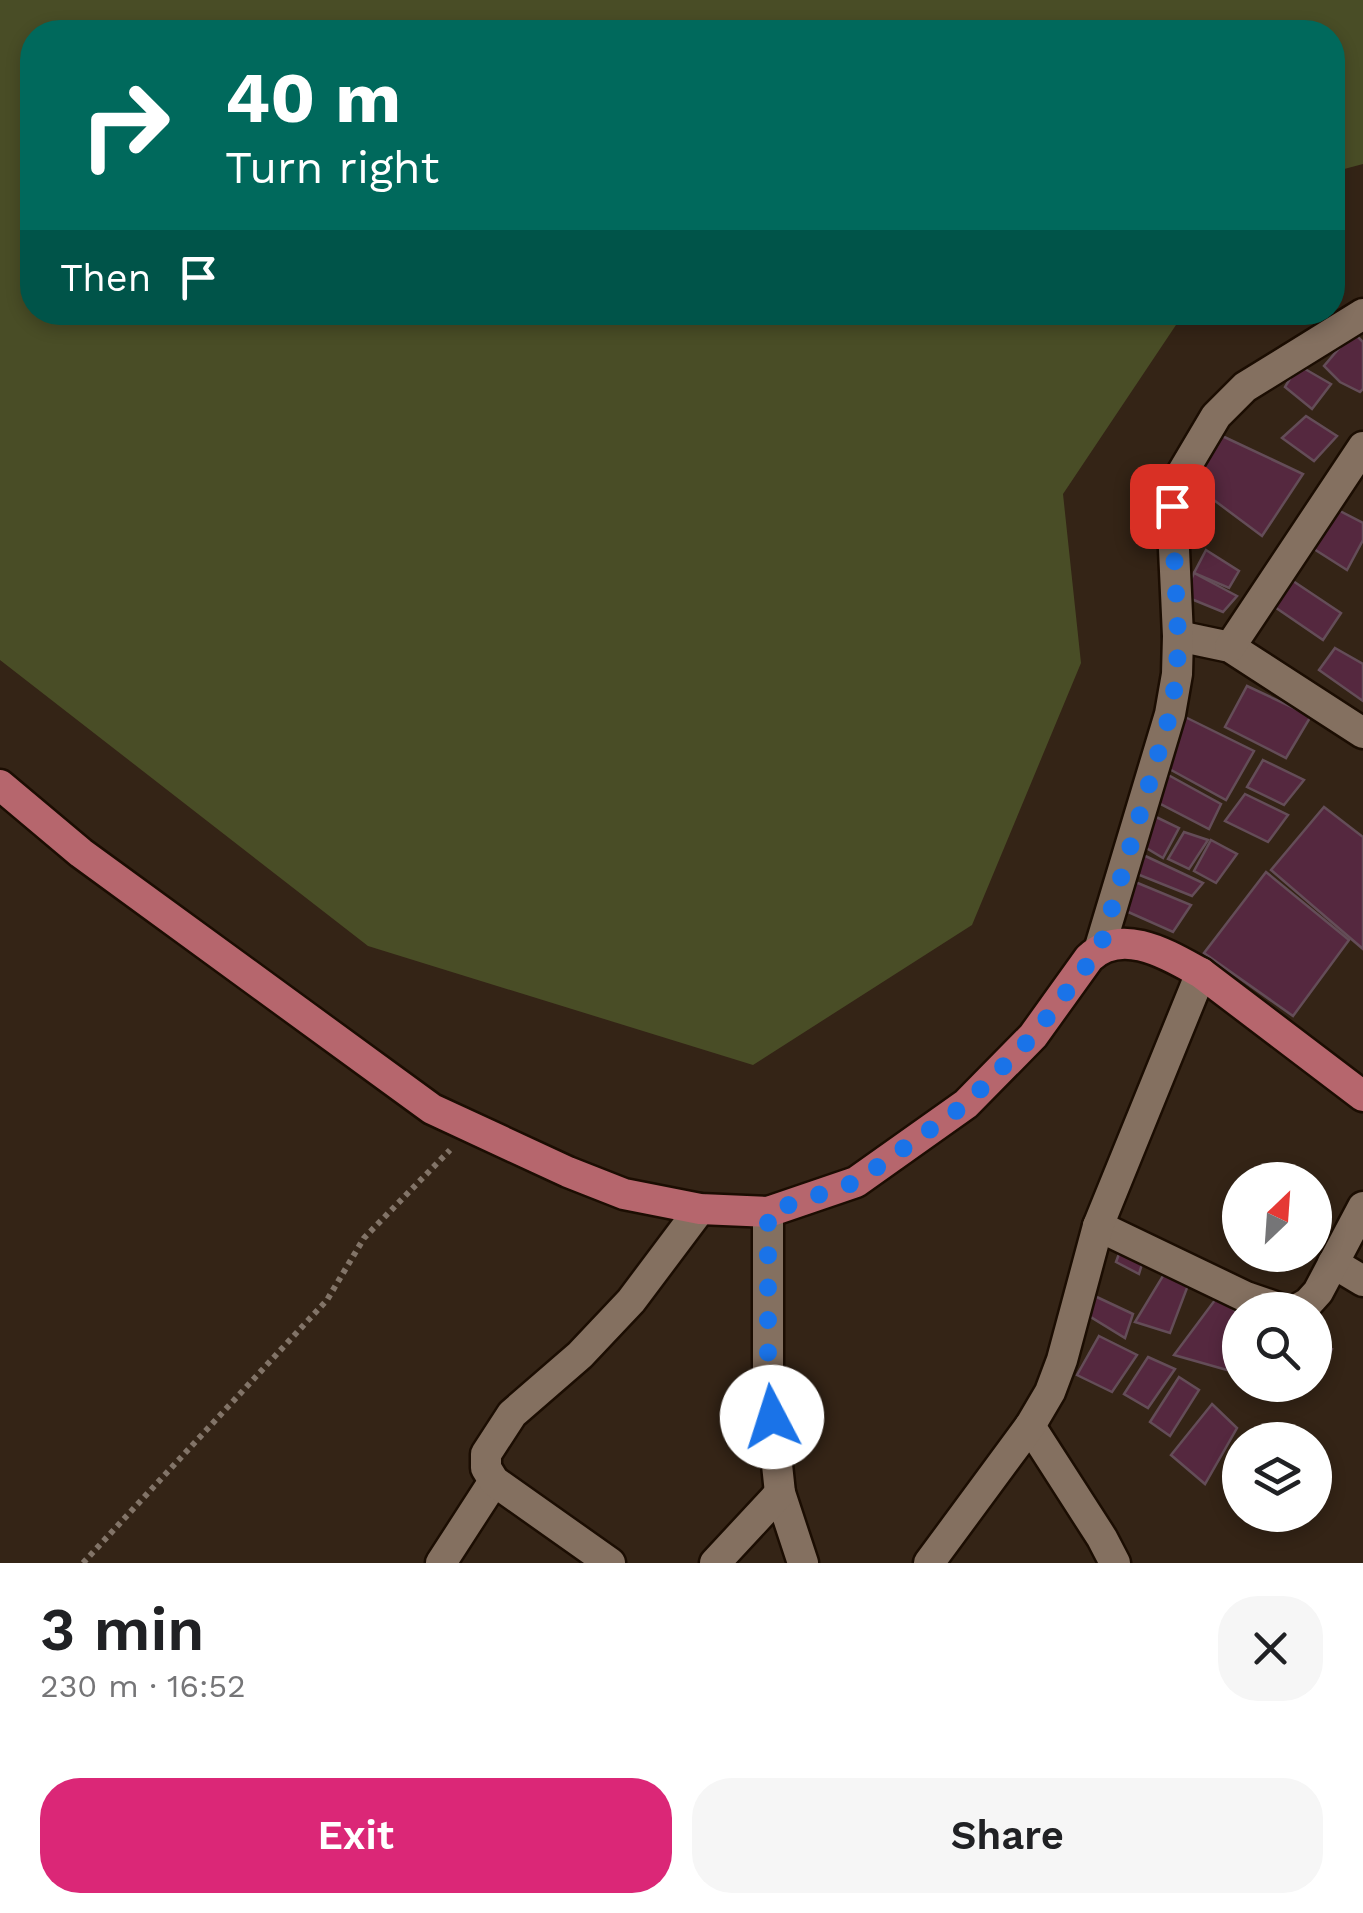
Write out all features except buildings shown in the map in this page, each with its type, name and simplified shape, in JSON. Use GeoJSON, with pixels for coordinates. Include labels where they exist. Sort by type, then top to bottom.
{"type":"FeatureCollection","features":[{"type":"Feature","properties":{"kind":"main road"},"geometry":{"type":"LineString","coordinates":[[0,786],[81,853],[300,1009],[432,1109],[624,1194],[700,1209],[768,1212],[856,1182],[966,1104],[1033,1036],[1100,948],[1140,945],[1173,957],[1202,974],[1363,1096]]}},
{"type":"Feature","properties":{"kind":"street"},"geometry":{"type":"LineString","coordinates":[[1100,948],[1170,714],[1177,674],[1172,506],[1182,475],[1216,416],[1245,388],[1363,314]]}},
{"type":"Feature","properties":{"kind":"street"},"geometry":{"type":"LineString","coordinates":[[1230,648],[1363,446]]}},
{"type":"Feature","properties":{"kind":"street"},"geometry":{"type":"LineString","coordinates":[[1178,636],[1230,648],[1363,733]]}},
{"type":"Feature","properties":{"kind":"street"},"geometry":{"type":"LineString","coordinates":[[929,1563],[1030,1426],[1050,1392],[1098,1226],[1202,974]]}},
{"type":"Feature","properties":{"kind":"street"},"geometry":{"type":"LineString","coordinates":[[1318,1292],[1363,1207]]}},
{"type":"Feature","properties":{"kind":"street"},"geometry":{"type":"LineString","coordinates":[[591,1558],[494,1481],[486,1468],[486,1454],[512,1414],[580,1355],[631,1301],[700,1209]]}},
{"type":"Feature","properties":{"kind":"street"},"geometry":{"type":"LineString","coordinates":[[768,1212],[768,1379],[780,1493],[803,1563]]}},
{"type":"Feature","properties":{"kind":"street"},"geometry":{"type":"LineString","coordinates":[[1098,1226],[1236,1292]]}},
{"type":"Feature","properties":{"kind":"street"},"geometry":{"type":"LineString","coordinates":[[1334,1263],[1363,1281]]}},
{"type":"Feature","properties":{"kind":"street"},"geometry":{"type":"LineString","coordinates":[[1030,1426],[1115,1563]]}},
{"type":"Feature","properties":{"kind":"street"},"geometry":{"type":"LineString","coordinates":[[441,1563],[494,1481]]}},
{"type":"Feature","properties":{"kind":"street"},"geometry":{"type":"LineString","coordinates":[[716,1563],[780,1493]]}},
{"type":"Feature","properties":{"kind":"path"},"geometry":{"type":"LineString","coordinates":[[83,1563],[326,1300],[364,1238],[472,1128]]}},
{"type":"Feature","properties":{"kind":"green space"},"geometry":{"type":"Polygon","coordinates":[[[0,0],[1363,0],[1363,164],[1345,169],[1345,20],[20,20],[20,325],[1176,325],[1063,494],[1081,663],[972,925],[753,1065],[368,946],[0,660],[0,0]]]}},
{"type":"Feature","properties":{"kind":"route"},"geometry":{"type":"LineString","coordinates":[[772,1417],[768,1379],[768,1212],[856,1182],[966,1104],[1033,1036],[1100,948],[1170,714],[1177,674],[1172,506]]}}]}
